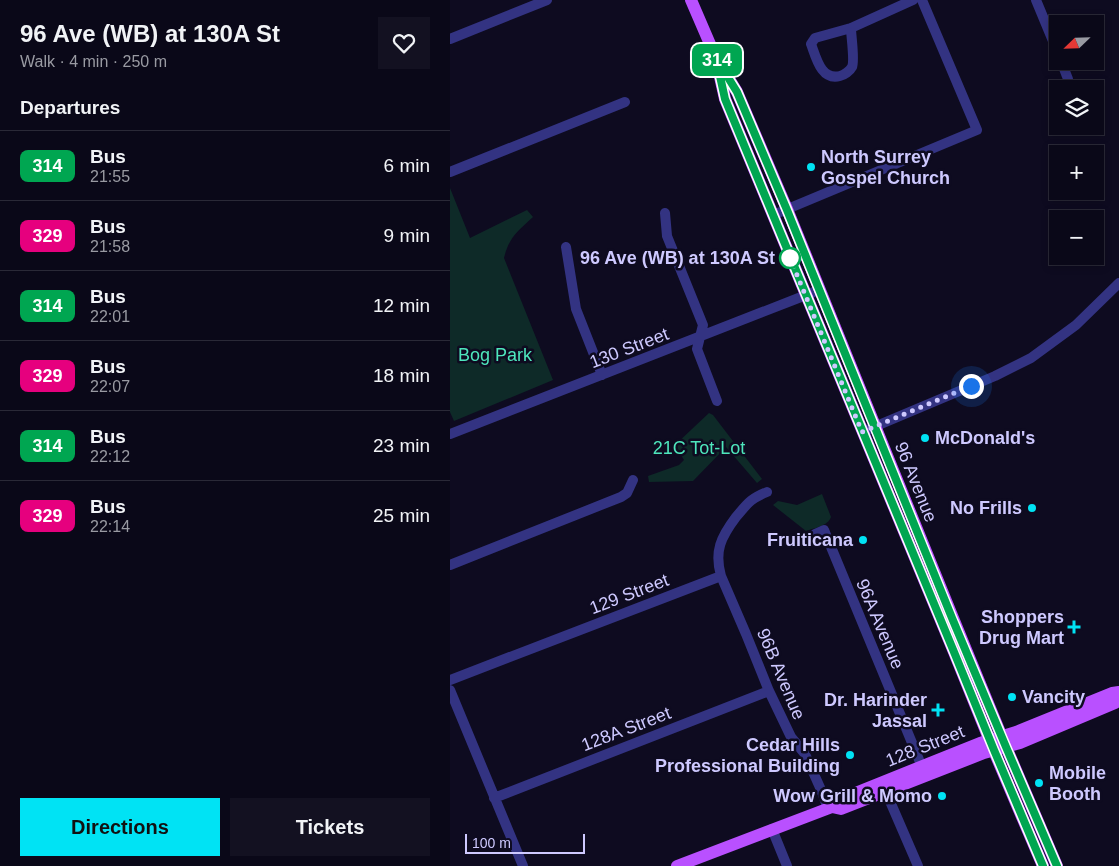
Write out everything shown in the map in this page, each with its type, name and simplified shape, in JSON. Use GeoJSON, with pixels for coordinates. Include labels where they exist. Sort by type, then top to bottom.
{"type":"FeatureCollection","features":[{"type":"Feature","properties":{"kind":"main road","name":"96 Avenue"},"geometry":{"type":"LineString","coordinates":[[691,0],[716,58],[737,92],[787,210],[819,290],[910,546],[925,582],[998,744],[1056,866]]}},
{"type":"Feature","properties":{"kind":"main road","name":"96 Avenue"},"geometry":{"type":"LineString","coordinates":[[716,58],[725,99],[806,296],[946,600],[1043,866]]}},
{"type":"Feature","properties":{"kind":"main road"},"geometry":{"type":"LineString","coordinates":[[910,546],[928,558]]}},
{"type":"Feature","properties":{"kind":"main road"},"geometry":{"type":"LineString","coordinates":[[925,582],[946,600]]}},
{"type":"Feature","properties":{"kind":"main road","name":"128 Street"},"geometry":{"type":"LineString","coordinates":[[830,808],[841,809],[886,792],[1112,693],[1119,692]]}},
{"type":"Feature","properties":{"kind":"main road","name":"128 Street"},"geometry":{"type":"LineString","coordinates":[[677,866],[830,808],[838,800],[922,767],[998,744],[1020,742],[1119,700]]}},
{"type":"Feature","properties":{"kind":"street"},"geometry":{"type":"LineString","coordinates":[[450,39],[547,0]]}},
{"type":"Feature","properties":{"kind":"street"},"geometry":{"type":"LineString","coordinates":[[851,28],[853,66],[841,76],[833,77],[820,67],[811,44],[815,38],[851,28],[913,0]]}},
{"type":"Feature","properties":{"kind":"street"},"geometry":{"type":"LineString","coordinates":[[773,215],[977,130],[922,0]]}},
{"type":"Feature","properties":{"kind":"street"},"geometry":{"type":"LineString","coordinates":[[1036,0],[1049,31]]}},
{"type":"Feature","properties":{"kind":"street"},"geometry":{"type":"LineString","coordinates":[[1064,70],[1068,79]]}},
{"type":"Feature","properties":{"kind":"street"},"geometry":{"type":"LineString","coordinates":[[450,172],[625,102]]}},
{"type":"Feature","properties":{"kind":"street"},"geometry":{"type":"LineString","coordinates":[[665,213],[667,236],[703,325],[697,349],[717,401]]}},
{"type":"Feature","properties":{"kind":"street"},"geometry":{"type":"LineString","coordinates":[[566,247],[576,308],[602,375]]}},
{"type":"Feature","properties":{"kind":"street"},"geometry":{"type":"LineString","coordinates":[[868,429],[994,376],[1031,358],[1076,325],[1119,283]]}},
{"type":"Feature","properties":{"kind":"street","name":"130 Street"},"geometry":{"type":"LineString","coordinates":[[450,434],[819,290]]}},
{"type":"Feature","properties":{"kind":"street"},"geometry":{"type":"LineString","coordinates":[[450,564],[622,497],[627,493],[633,480]]}},
{"type":"Feature","properties":{"kind":"street"},"geometry":{"type":"LineString","coordinates":[[721,576],[718,565],[719,546],[729,526],[753,498],[767,492]]}},
{"type":"Feature","properties":{"kind":"street","name":"96A Avenue"},"geometry":{"type":"LineString","coordinates":[[814,534],[824,530],[922,767]]}},
{"type":"Feature","properties":{"kind":"street","name":"129 Street"},"geometry":{"type":"LineString","coordinates":[[450,680],[721,576]]}},
{"type":"Feature","properties":{"kind":"street","name":"96B Avenue"},"geometry":{"type":"LineString","coordinates":[[721,576],[769,691],[791,737],[805,754],[830,808]]}},
{"type":"Feature","properties":{"kind":"street"},"geometry":{"type":"LineString","coordinates":[[450,690],[523,866]]}},
{"type":"Feature","properties":{"kind":"street","name":"128A Street"},"geometry":{"type":"LineString","coordinates":[[494,798],[769,691]]}},
{"type":"Feature","properties":{"kind":"street"},"geometry":{"type":"LineString","coordinates":[[886,792],[918,866]]}},
{"type":"Feature","properties":{"kind":"street"},"geometry":{"type":"LineString","coordinates":[[772,829],[787,866]]}},
{"type":"Feature","properties":{"kind":"green space","name":"Bog Park"},"geometry":{"type":"Polygon","coordinates":[[[450,188],[470,238],[527,210],[533,217],[511,239],[504,258],[553,380],[454,421],[450,412],[450,188]]]}},
{"type":"Feature","properties":{"kind":"green space","name":"21C Tot-Lot"},"geometry":{"type":"Polygon","coordinates":[[[709,413],[713,415],[762,479],[757,483],[726,447],[693,481],[649,482],[648,476],[679,465],[684,460],[675,445],[709,413]]]}},
{"type":"Feature","properties":{"kind":"green space"},"geometry":{"type":"Polygon","coordinates":[[[822,494],[831,517],[824,525],[806,531],[773,505],[778,501],[797,505],[822,494]]]}},
{"type":"Feature","properties":{"kind":"bus line","name":"314"},"geometry":{"type":"LineString","coordinates":[[1043,866],[725,99],[716,58],[737,92],[787,210],[952,618],[1057,866]]}},
{"type":"Feature","properties":{"kind":"place","name":"North Surrey Gospel Church"},"geometry":{"type":"Point","coordinates":[811,167]}},
{"type":"Feature","properties":{"kind":"place","name":"96 Ave (WB) at 130A St"},"geometry":{"type":"Point","coordinates":[790,258]}},
{"type":"Feature","properties":{"kind":"place","name":"McDonald's"},"geometry":{"type":"Point","coordinates":[925,438]}},
{"type":"Feature","properties":{"kind":"place","name":"No Frills"},"geometry":{"type":"Point","coordinates":[1032,508]}},
{"type":"Feature","properties":{"kind":"place","name":"Fruiticana"},"geometry":{"type":"Point","coordinates":[863,540]}},
{"type":"Feature","properties":{"kind":"place","name":"Shoppers Drug Mart"},"geometry":{"type":"Point","coordinates":[1074,627]}},
{"type":"Feature","properties":{"kind":"place","name":"Vancity"},"geometry":{"type":"Point","coordinates":[1012,697]}},
{"type":"Feature","properties":{"kind":"place","name":"Dr. Harinder Jassal"},"geometry":{"type":"Point","coordinates":[938,710]}},
{"type":"Feature","properties":{"kind":"place","name":"Cedar Hills Professional Building"},"geometry":{"type":"Point","coordinates":[850,755]}},
{"type":"Feature","properties":{"kind":"place","name":"Mobile Booth"},"geometry":{"type":"Point","coordinates":[1039,783]}},
{"type":"Feature","properties":{"kind":"place","name":"Wow Grill & Momo"},"geometry":{"type":"Point","coordinates":[942,796]}},
{"type":"Feature","properties":{"kind":"route"},"geometry":{"type":"LineString","coordinates":[[790,258],[862,432],[971,386]]}}]}
